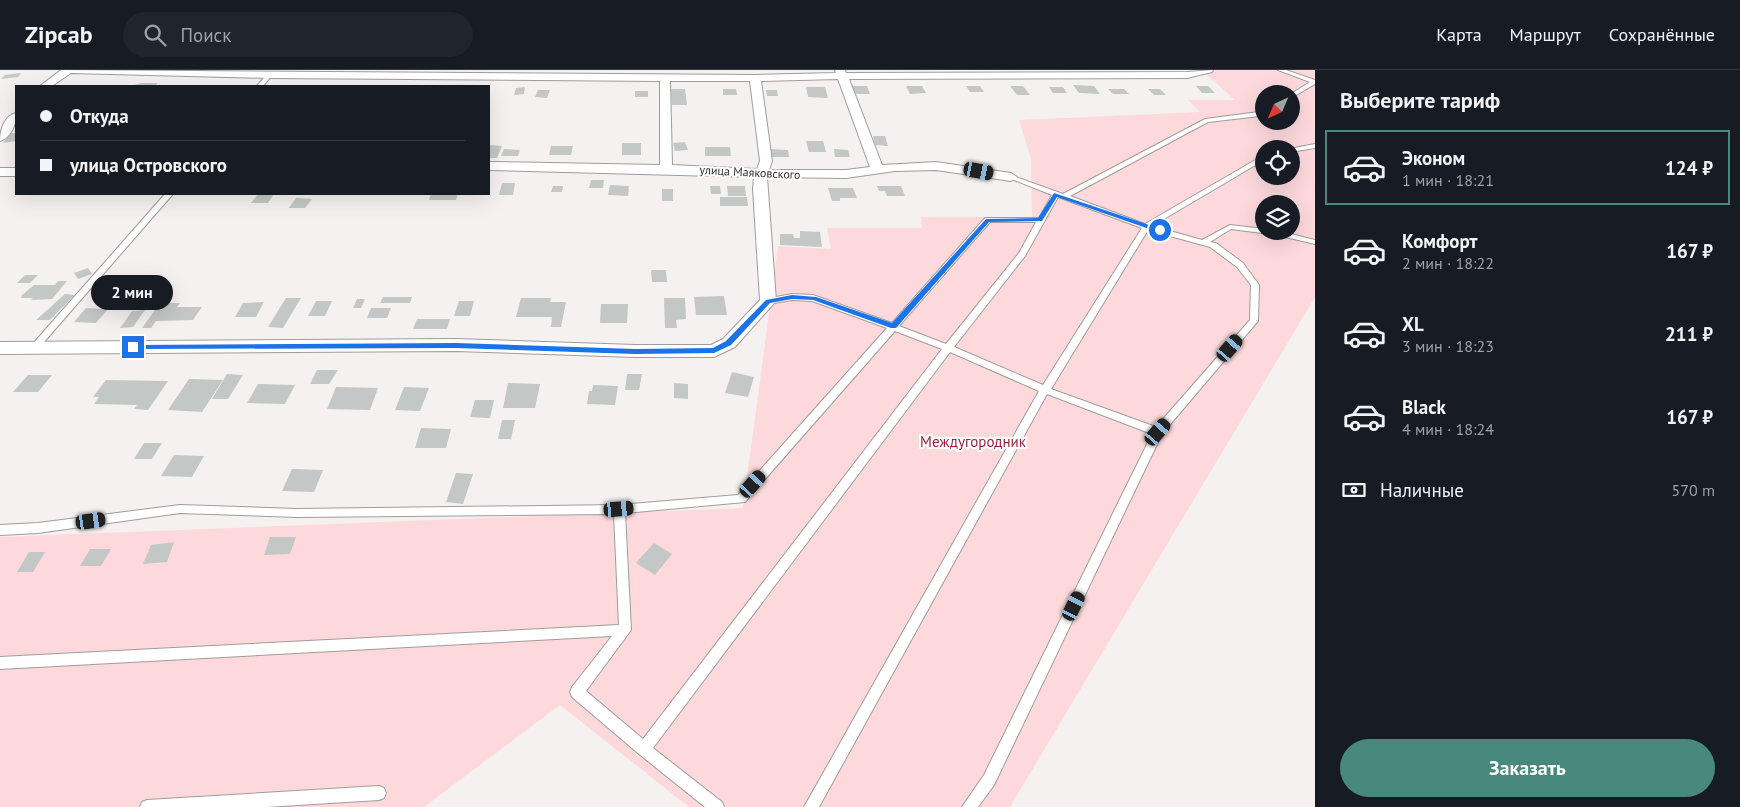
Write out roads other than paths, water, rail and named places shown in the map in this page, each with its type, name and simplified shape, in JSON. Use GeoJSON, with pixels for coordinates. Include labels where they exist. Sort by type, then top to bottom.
{"type":"FeatureCollection","features":[{"type":"Feature","properties":{"kind":"street"},"geometry":{"type":"LineString","coordinates":[[47,85],[70,70],[369,76],[462,73],[755,78],[841,73],[1186,75],[1205,71]]}},
{"type":"Feature","properties":{"kind":"street"},"geometry":{"type":"LineString","coordinates":[[841,73],[878,170]]}},
{"type":"Feature","properties":{"kind":"street"},"geometry":{"type":"LineString","coordinates":[[657,75],[666,169]]}},
{"type":"Feature","properties":{"kind":"street"},"geometry":{"type":"LineString","coordinates":[[362,85],[369,76]]}},
{"type":"Feature","properties":{"kind":"street"},"geometry":{"type":"LineString","coordinates":[[0,348],[456,345],[635,352],[714,351],[729,343],[768,301],[760,189],[766,161],[755,78]]}},
{"type":"Feature","properties":{"kind":"street"},"geometry":{"type":"LineString","coordinates":[[0,137],[15,117]]}},
{"type":"Feature","properties":{"kind":"street","name":"улица Маяковского"},"geometry":{"type":"LineString","coordinates":[[490,166],[666,169],[762,174],[846,174],[895,167],[936,166],[1011,177]]}},
{"type":"Feature","properties":{"kind":"street"},"geometry":{"type":"LineString","coordinates":[[0,172],[15,172]]}},
{"type":"Feature","properties":{"kind":"lane"},"geometry":{"type":"LineString","coordinates":[[1280,70],[1315,82]]}},
{"type":"Feature","properties":{"kind":"lane"},"geometry":{"type":"LineString","coordinates":[[1300,91],[1315,82]]}},
{"type":"Feature","properties":{"kind":"lane"},"geometry":{"type":"LineString","coordinates":[[644,750],[948,348],[1022,254],[1040,220],[1060,195],[1207,120],[1255,115]]}},
{"type":"Feature","properties":{"kind":"lane"},"geometry":{"type":"LineString","coordinates":[[1300,148],[1315,146]]}},
{"type":"Feature","properties":{"kind":"lane"},"geometry":{"type":"LineString","coordinates":[[811,807],[1045,390],[1146,227],[1255,162]]}},
{"type":"Feature","properties":{"kind":"lane"},"geometry":{"type":"LineString","coordinates":[[968,807],[989,780],[1158,432],[1254,321],[1255,285],[1240,264],[1213,245],[1146,227],[1011,177]]}},
{"type":"Feature","properties":{"kind":"lane"},"geometry":{"type":"LineString","coordinates":[[34,348],[169,195]]}},
{"type":"Feature","properties":{"kind":"lane"},"geometry":{"type":"LineString","coordinates":[[0,530],[38,528],[180,509],[297,513],[619,509],[740,499],[988,220],[1040,220]]}},
{"type":"Feature","properties":{"kind":"lane"},"geometry":{"type":"LineString","coordinates":[[1204,242],[1230,227],[1315,242]]}},
{"type":"Feature","properties":{"kind":"lane"},"geometry":{"type":"LineString","coordinates":[[768,301],[792,297],[813,298],[893,326],[1045,390],[1158,432]]}},
{"type":"Feature","properties":{"kind":"lane"},"geometry":{"type":"LineString","coordinates":[[619,509],[625,630],[577,692],[644,750],[717,807]]}},
{"type":"Feature","properties":{"kind":"lane"},"geometry":{"type":"LineString","coordinates":[[0,664],[625,630]]}},
{"type":"Feature","properties":{"kind":"lane"},"geometry":{"type":"LineString","coordinates":[[147,807],[379,793]]}},
{"type":"Feature","properties":{"kind":"park label","name":"Междугородник"},"geometry":{"type":"Point","coordinates":[973,441]}}]}
